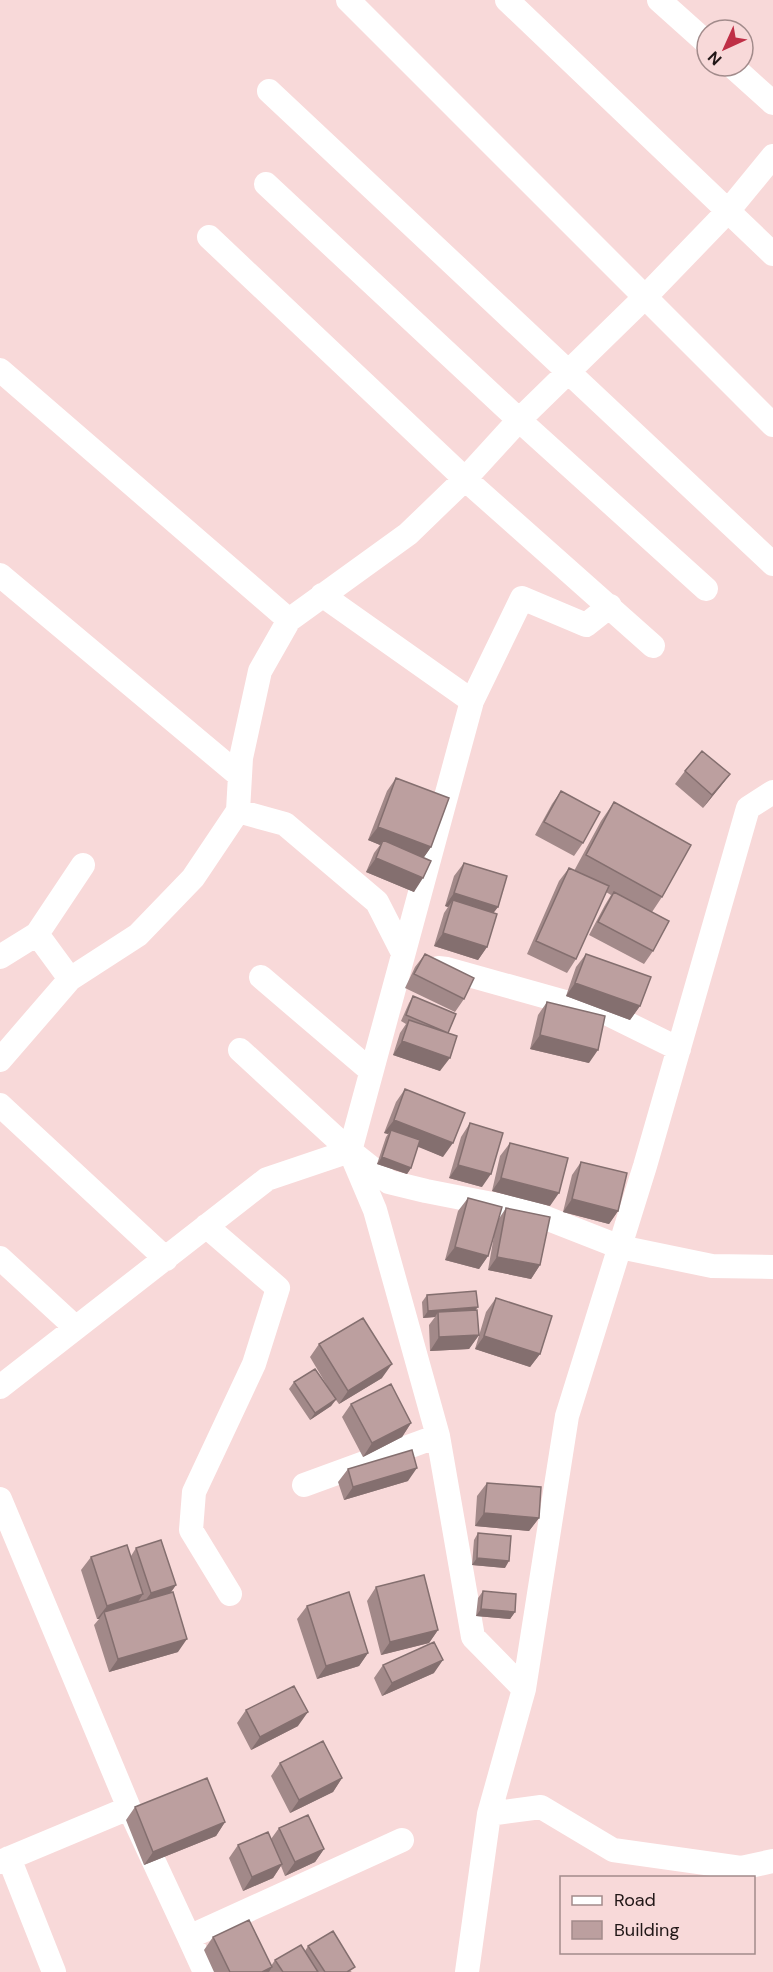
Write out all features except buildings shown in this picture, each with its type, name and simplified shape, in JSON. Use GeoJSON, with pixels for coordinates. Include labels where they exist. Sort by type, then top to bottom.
{"type":"FeatureCollection","features":[{"type":"Feature","properties":{"kind":"street"},"geometry":{"type":"LineString","coordinates":[[348,0],[773,424]]}},
{"type":"Feature","properties":{"kind":"street"},"geometry":{"type":"LineString","coordinates":[[507,0],[773,254]]}},
{"type":"Feature","properties":{"kind":"street"},"geometry":{"type":"LineString","coordinates":[[659,0],[695,32]]}},
{"type":"Feature","properties":{"kind":"street"},"geometry":{"type":"LineString","coordinates":[[745,78],[773,103]]}},
{"type":"Feature","properties":{"kind":"street"},"geometry":{"type":"LineString","coordinates":[[269,91],[773,564]]}},
{"type":"Feature","properties":{"kind":"street"},"geometry":{"type":"LineString","coordinates":[[0,1060],[70,979],[138,935],[193,878],[238,811],[241,758],[260,671],[288,620],[408,534],[465,479],[568,371],[646,296],[728,211],[773,156]]}},
{"type":"Feature","properties":{"kind":"street"},"geometry":{"type":"LineString","coordinates":[[266,184],[519,420],[706,590]]}},
{"type":"Feature","properties":{"kind":"street"},"geometry":{"type":"LineString","coordinates":[[209,237],[465,479],[653,646]]}},
{"type":"Feature","properties":{"kind":"street"},"geometry":{"type":"LineString","coordinates":[[0,370],[288,620]]}},
{"type":"Feature","properties":{"kind":"street"},"geometry":{"type":"LineString","coordinates":[[0,575],[240,776]]}},
{"type":"Feature","properties":{"kind":"street"},"geometry":{"type":"LineString","coordinates":[[322,596],[472,701]]}},
{"type":"Feature","properties":{"kind":"street"},"geometry":{"type":"LineString","coordinates":[[524,1689],[473,1637],[438,1436],[375,1210],[350,1151],[472,701],[522,598],[586,625],[609,606]]}},
{"type":"Feature","properties":{"kind":"street"},"geometry":{"type":"LineString","coordinates":[[467,1972],[489,1814],[524,1689],[567,1416],[679,1049],[748,808],[773,792]]}},
{"type":"Feature","properties":{"kind":"street"},"geometry":{"type":"LineString","coordinates":[[238,811],[285,824],[377,902],[401,960]]}},
{"type":"Feature","properties":{"kind":"street"},"geometry":{"type":"LineString","coordinates":[[0,957],[37,934],[83,865]]}},
{"type":"Feature","properties":{"kind":"street"},"geometry":{"type":"LineString","coordinates":[[37,934],[70,979]]}},
{"type":"Feature","properties":{"kind":"street"},"geometry":{"type":"LineString","coordinates":[[401,960],[447,969],[608,1014],[679,1049]]}},
{"type":"Feature","properties":{"kind":"street"},"geometry":{"type":"LineString","coordinates":[[261,977],[371,1071]]}},
{"type":"Feature","properties":{"kind":"street"},"geometry":{"type":"LineString","coordinates":[[240,1050],[350,1151],[389,1182],[528,1211],[620,1247],[711,1266],[773,1267]]}},
{"type":"Feature","properties":{"kind":"street"},"geometry":{"type":"LineString","coordinates":[[0,1105],[166,1259]]}},
{"type":"Feature","properties":{"kind":"street"},"geometry":{"type":"LineString","coordinates":[[0,1387],[267,1179],[350,1151]]}},
{"type":"Feature","properties":{"kind":"street"},"geometry":{"type":"LineString","coordinates":[[206,1226],[278,1288],[254,1364],[194,1492],[191,1530],[230,1594]]}},
{"type":"Feature","properties":{"kind":"street"},"geometry":{"type":"LineString","coordinates":[[0,1258],[75,1328]]}},
{"type":"Feature","properties":{"kind":"street"},"geometry":{"type":"LineString","coordinates":[[304,1485],[438,1436]]}},
{"type":"Feature","properties":{"kind":"street"},"geometry":{"type":"LineString","coordinates":[[0,1499],[129,1808],[205,1972]]}},
{"type":"Feature","properties":{"kind":"street"},"geometry":{"type":"LineString","coordinates":[[489,1814],[541,1807],[613,1851],[741,1868],[773,1862]]}},
{"type":"Feature","properties":{"kind":"street"},"geometry":{"type":"LineString","coordinates":[[54,1972],[4,1860],[129,1808]]}},
{"type":"Feature","properties":{"kind":"street"},"geometry":{"type":"LineString","coordinates":[[189,1937],[402,1840]]}}]}
